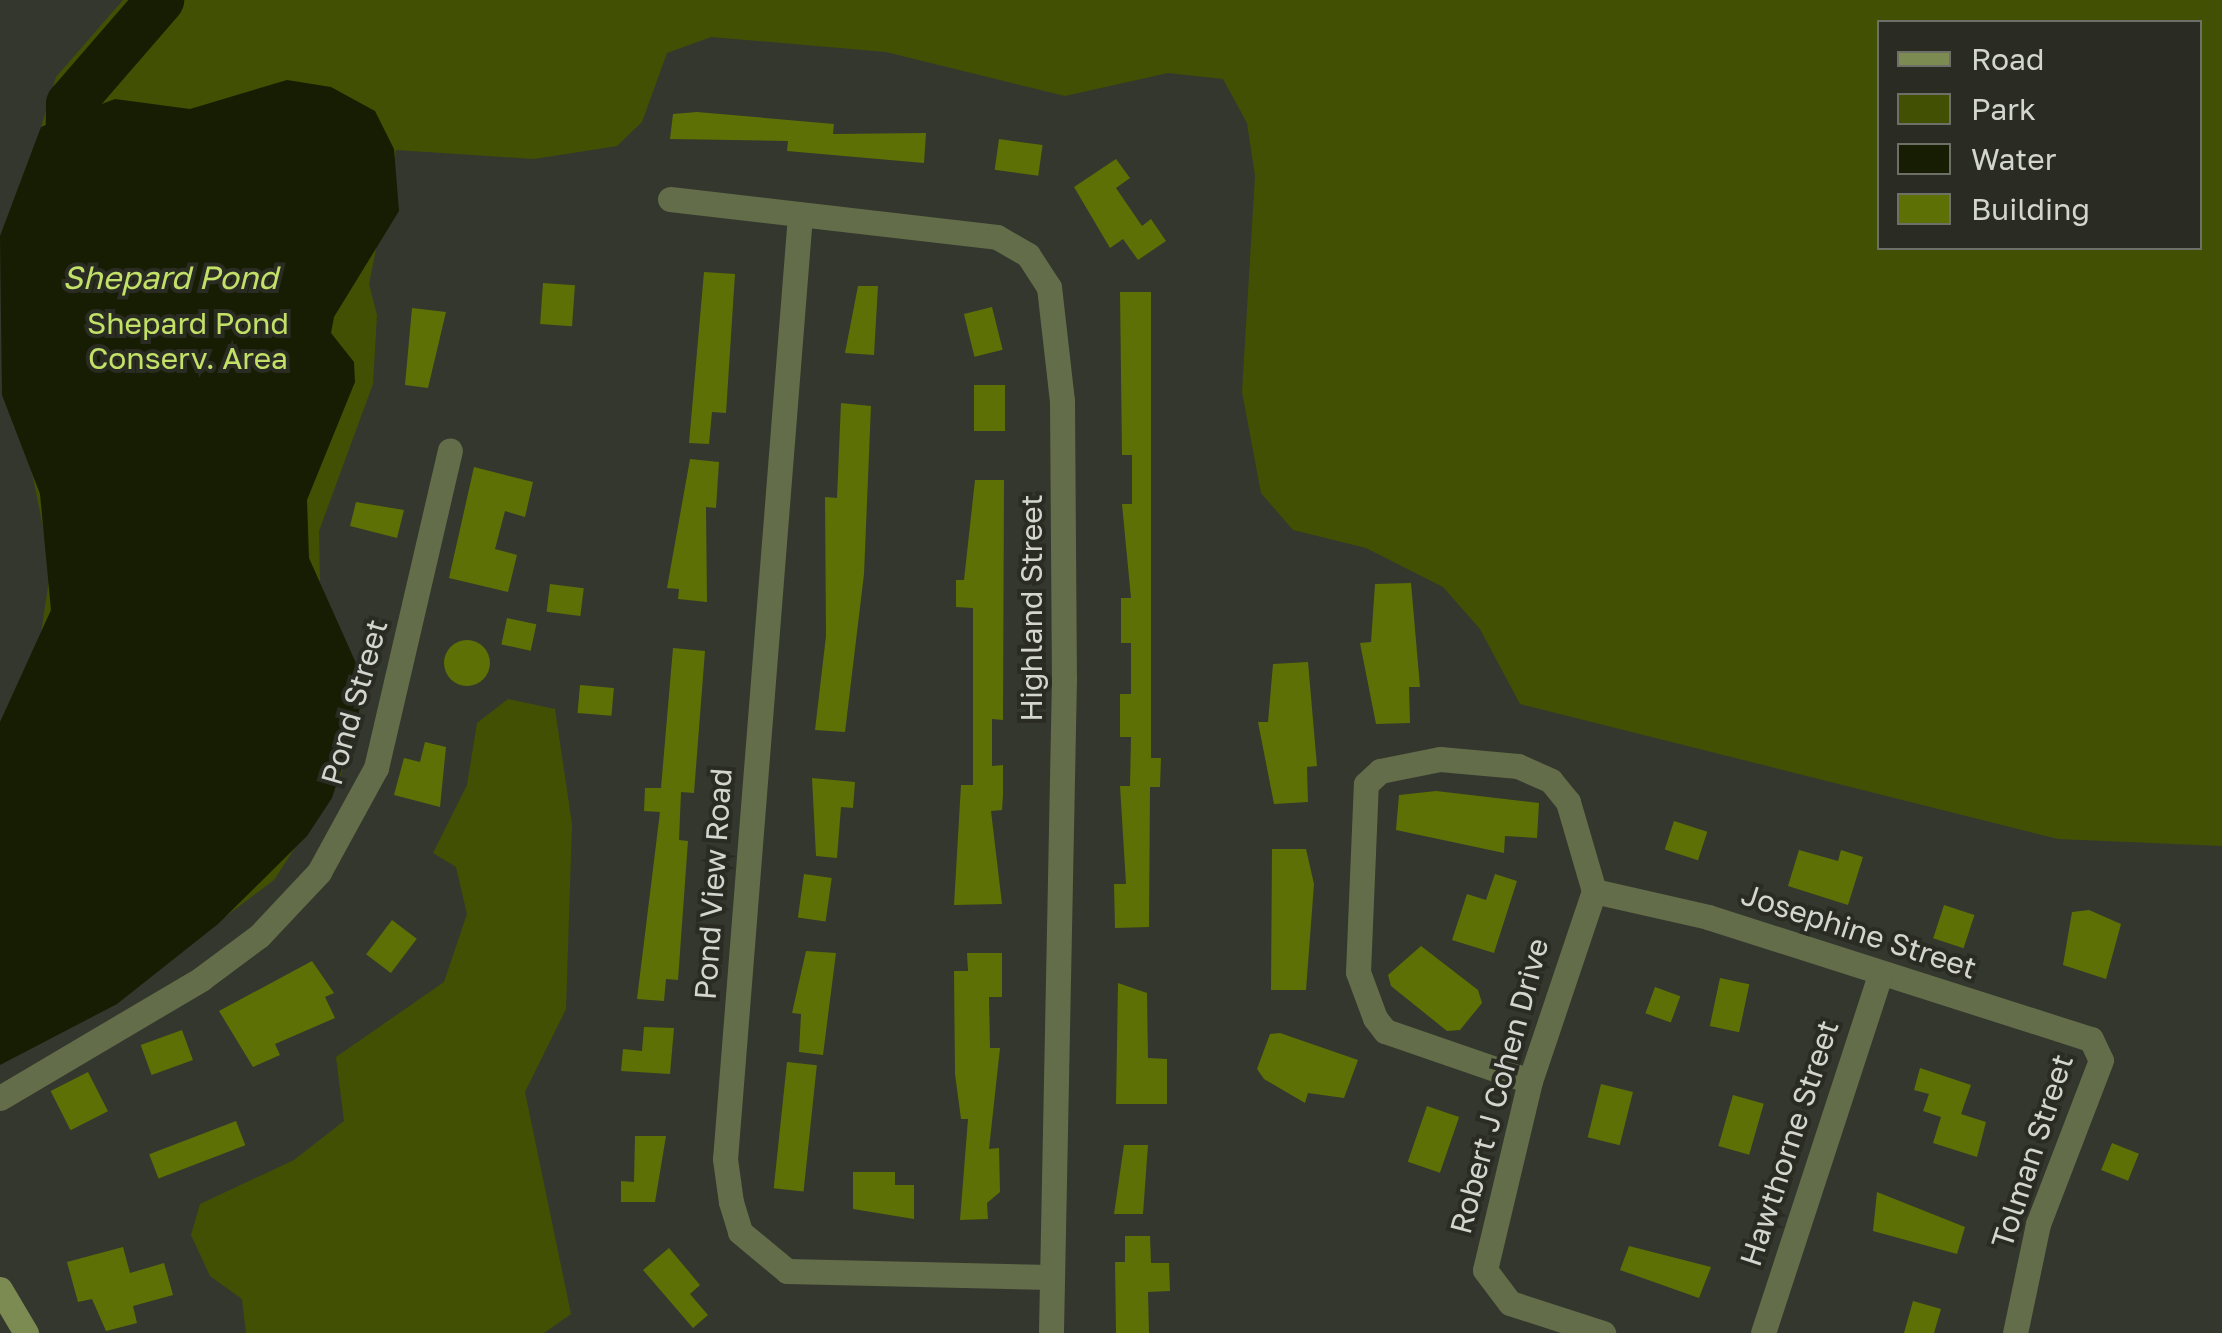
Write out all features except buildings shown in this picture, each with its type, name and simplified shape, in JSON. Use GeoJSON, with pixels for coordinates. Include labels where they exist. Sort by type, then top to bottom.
{"type":"FeatureCollection","features":[{"type":"Feature","properties":{"kind":"main road"},"geometry":{"type":"LineString","coordinates":[[0,1289],[26,1333]]}},
{"type":"Feature","properties":{"kind":"street","name":"Highland Street"},"geometry":{"type":"LineString","coordinates":[[670,198],[996,237],[1034,262],[1053,300],[1062,401],[1064,862],[1050,1333]]}},
{"type":"Feature","properties":{"kind":"street","name":"Pond View Road"},"geometry":{"type":"LineString","coordinates":[[800,214],[725,1159],[731,1202],[740,1232],[787,1271],[1051,1276]]}},
{"type":"Feature","properties":{"kind":"street","name":"Pond Street"},"geometry":{"type":"LineString","coordinates":[[0,1098],[201,979],[259,936],[318,872],[376,768],[450,451]]}},
{"type":"Feature","properties":{"kind":"street"},"geometry":{"type":"LineString","coordinates":[[1530,1081],[1385,1030],[1374,1018],[1358,972],[1366,784],[1380,772],[1440,758],[1518,766],[1551,781],[1568,802],[1594,890]]}},
{"type":"Feature","properties":{"kind":"street","name":"Josephine Street"},"geometry":{"type":"LineString","coordinates":[[1594,890],[1880,974],[2098,1048]]}},
{"type":"Feature","properties":{"kind":"street","name":"Robert J Cohen Drive"},"geometry":{"type":"LineString","coordinates":[[1594,890],[1530,1081],[1487,1244],[1486,1270],[1505,1298],[1603,1333]]}},
{"type":"Feature","properties":{"kind":"street","name":"Hawthorne Street"},"geometry":{"type":"LineString","coordinates":[[1764,1333],[1880,974]]}},
{"type":"Feature","properties":{"kind":"street","name":"Tolman Street"},"geometry":{"type":"LineString","coordinates":[[2015,1333],[2038,1224],[2098,1048]]}},
{"type":"Feature","properties":{"kind":"green space","name":"Shepard Pond Conserv. Area"},"geometry":{"type":"Polygon","coordinates":[[[123,0],[2222,0],[2222,846],[2058,839],[1520,704],[1480,629],[1443,587],[1366,548],[1293,530],[1261,493],[1242,392],[1255,176],[1247,123],[1223,79],[1168,73],[1065,96],[886,52],[711,37],[667,53],[642,122],[617,146],[534,159],[396,150],[369,284],[377,315],[373,384],[319,531],[320,583],[362,696],[340,778],[274,880],[121,995],[38,654],[51,566],[31,468],[48,124],[41,127],[56,77],[123,0]]]}},
{"type":"Feature","properties":{"kind":"green space"},"geometry":{"type":"Polygon","coordinates":[[[508,699],[555,709],[572,824],[566,1009],[525,1092],[571,1314],[544,1333],[246,1333],[242,1299],[210,1276],[191,1235],[200,1204],[294,1160],[344,1121],[336,1057],[444,982],[467,914],[456,867],[433,853],[467,785],[477,723],[508,699]]]}},
{"type":"Feature","properties":{"kind":"water","name":"Shepard Pond"},"geometry":{"type":"Polygon","coordinates":[[[287,80],[331,87],[375,111],[394,149],[399,211],[334,317],[331,333],[354,362],[355,382],[307,500],[309,558],[364,681],[358,718],[332,798],[307,836],[218,924],[117,1004],[0,1065],[0,722],[51,610],[40,494],[2,395],[0,236],[41,127],[115,99],[190,109],[287,80]]]}},
{"type":"Feature","properties":{"kind":"waterway"},"geometry":{"type":"LineString","coordinates":[[69,178],[70,104],[160,0]]}}]}
